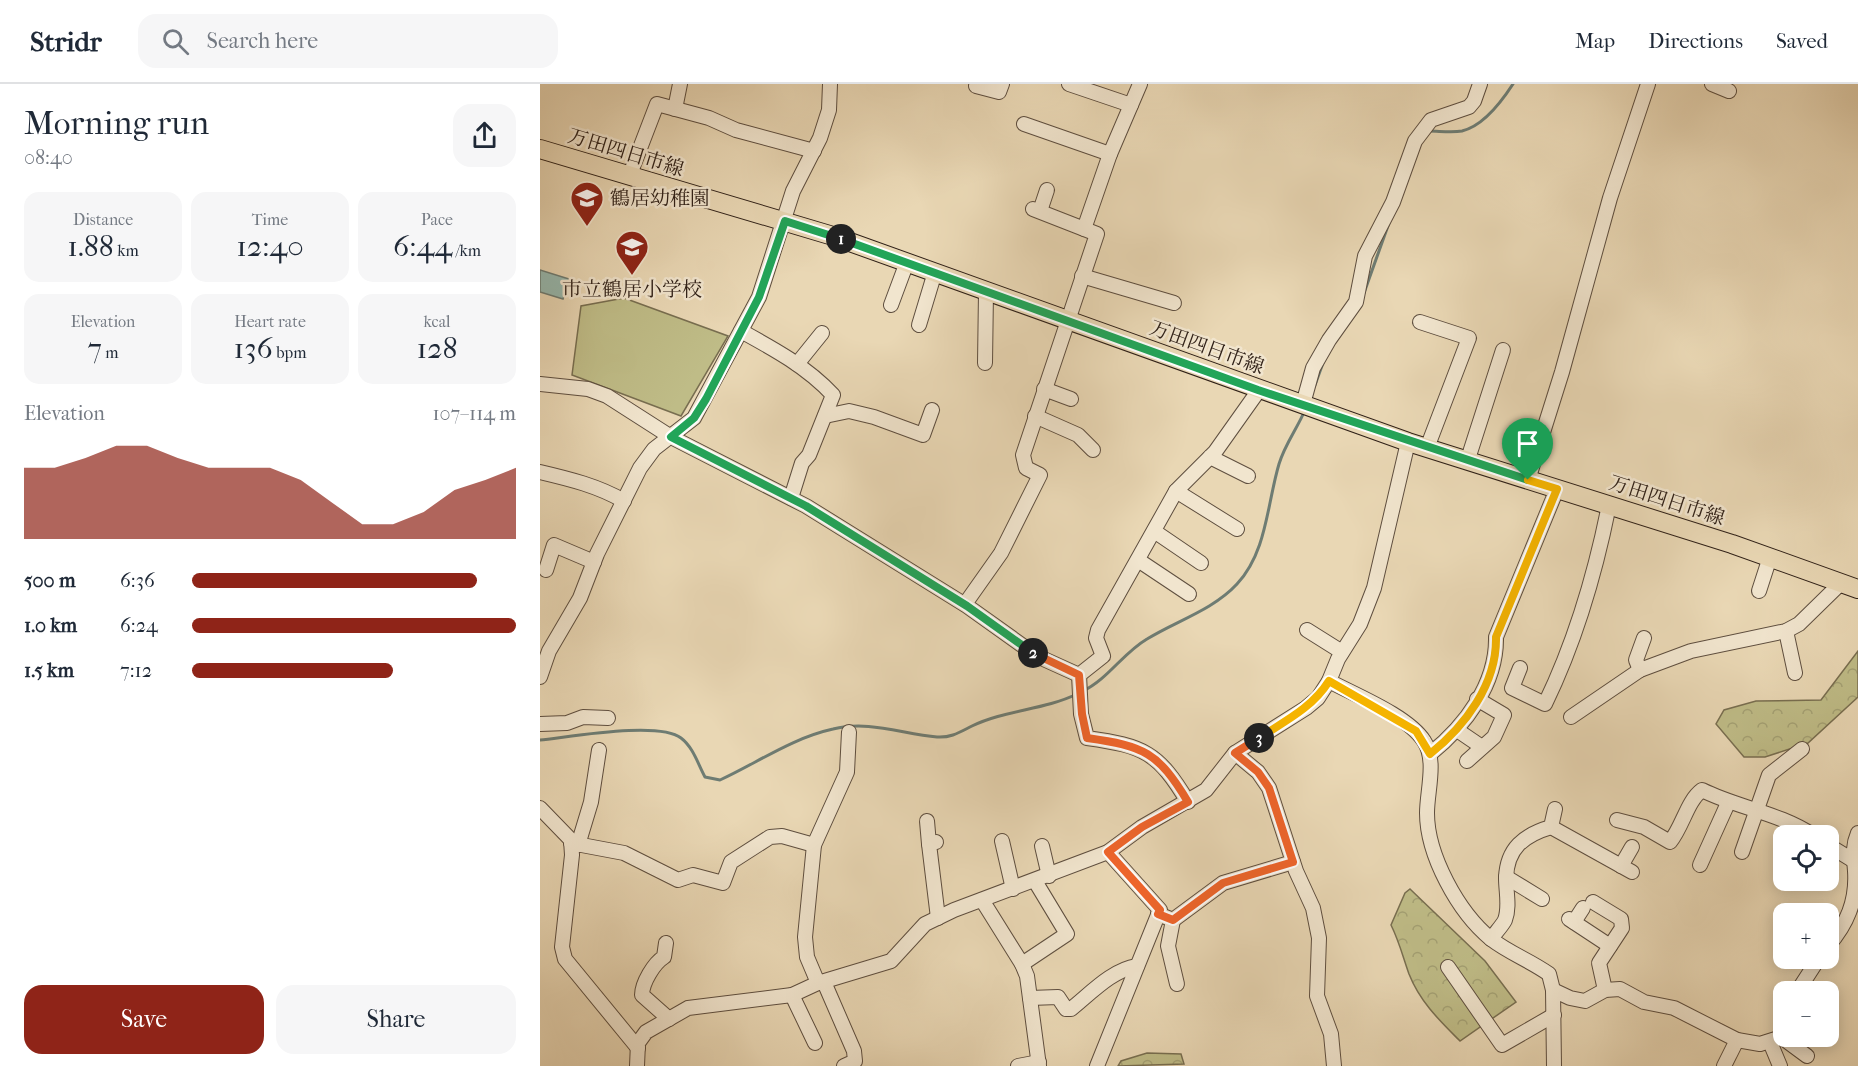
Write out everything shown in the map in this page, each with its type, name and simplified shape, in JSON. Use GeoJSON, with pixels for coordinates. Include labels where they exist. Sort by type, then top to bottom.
{"type":"FeatureCollection","features":[{"type":"Feature","properties":{"kind":"main road","name":"万田四日市線"},"geometry":{"type":"LineString","coordinates":[[540,149],[628,177],[785,221],[907,262],[1408,442],[1770,557],[1850,585]]}},
{"type":"Feature","properties":{"kind":"street"},"geometry":{"type":"LineString","coordinates":[[675,109],[680,84]]}},
{"type":"Feature","properties":{"kind":"street"},"geometry":{"type":"LineString","coordinates":[[540,677],[549,651],[580,597],[594,562],[647,459],[654,449],[694,418],[759,297],[793,191],[814,151],[829,110],[830,84]]}},
{"type":"Feature","properties":{"kind":"street"},"geometry":{"type":"LineString","coordinates":[[976,86],[999,92],[1002,84]]}},
{"type":"Feature","properties":{"kind":"street"},"geometry":{"type":"LineString","coordinates":[[1069,84],[1131,105]]}},
{"type":"Feature","properties":{"kind":"street"},"geometry":{"type":"LineString","coordinates":[[1084,229],[1110,154],[1140,84]]}},
{"type":"Feature","properties":{"kind":"street"},"geometry":{"type":"LineString","coordinates":[[1303,404],[1313,368],[1329,340],[1356,302],[1365,256],[1393,202],[1415,141],[1431,120],[1469,107],[1474,101],[1480,84]]}},
{"type":"Feature","properties":{"kind":"street"},"geometry":{"type":"LineString","coordinates":[[1528,480],[1562,372],[1610,198],[1648,84]]}},
{"type":"Feature","properties":{"kind":"street"},"geometry":{"type":"LineString","coordinates":[[1712,84],[1728,91]]}},
{"type":"Feature","properties":{"kind":"street"},"geometry":{"type":"LineString","coordinates":[[628,177],[657,104],[709,118],[736,130],[814,151]]}},
{"type":"Feature","properties":{"kind":"street"},"geometry":{"type":"LineString","coordinates":[[1024,124],[1110,154]]}},
{"type":"Feature","properties":{"kind":"street"},"geometry":{"type":"LineString","coordinates":[[965,604],[1001,553],[1040,475],[1026,468],[1023,455],[1097,234],[1037,210],[1047,190]]}},
{"type":"Feature","properties":{"kind":"street"},"geometry":{"type":"LineString","coordinates":[[891,305],[907,262]]}},
{"type":"Feature","properties":{"kind":"street"},"geometry":{"type":"LineString","coordinates":[[919,325],[934,272]]}},
{"type":"Feature","properties":{"kind":"street"},"geometry":{"type":"LineString","coordinates":[[1082,276],[1174,303]]}},
{"type":"Feature","properties":{"kind":"street"},"geometry":{"type":"LineString","coordinates":[[985,363],[986,292]]}},
{"type":"Feature","properties":{"kind":"street"},"geometry":{"type":"LineString","coordinates":[[1420,322],[1469,338],[1427,448]]}},
{"type":"Feature","properties":{"kind":"street"},"geometry":{"type":"LineString","coordinates":[[741,331],[797,364],[818,379],[832,395],[809,455],[802,463],[791,498]]}},
{"type":"Feature","properties":{"kind":"street"},"geometry":{"type":"LineString","coordinates":[[797,364],[822,333]]}},
{"type":"Feature","properties":{"kind":"street"},"geometry":{"type":"LineString","coordinates":[[1467,462],[1503,350]]}},
{"type":"Feature","properties":{"kind":"street"},"geometry":{"type":"LineString","coordinates":[[540,384],[588,389],[608,396],[671,437],[791,498],[965,604],[1037,656],[1079,675]]}},
{"type":"Feature","properties":{"kind":"street"},"geometry":{"type":"LineString","coordinates":[[1044,389],[1071,399]]}},
{"type":"Feature","properties":{"kind":"street"},"geometry":{"type":"LineString","coordinates":[[1079,675],[1103,657],[1096,638],[1098,630],[1176,491],[1210,457],[1258,390]]}},
{"type":"Feature","properties":{"kind":"street"},"geometry":{"type":"LineString","coordinates":[[825,416],[849,411],[874,417],[923,435],[932,410]]}},
{"type":"Feature","properties":{"kind":"street"},"geometry":{"type":"LineString","coordinates":[[1035,416],[1078,435],[1093,450]]}},
{"type":"Feature","properties":{"kind":"street"},"geometry":{"type":"LineString","coordinates":[[637,1066],[638,1043],[646,1032],[688,1008],[792,995],[821,982],[891,961],[925,924],[1108,852],[1142,827],[1206,790],[1235,753],[1306,708],[1318,698],[1329,681],[1342,652],[1360,624],[1374,588],[1408,442]]}},
{"type":"Feature","properties":{"kind":"street"},"geometry":{"type":"LineString","coordinates":[[1210,457],[1248,476]]}},
{"type":"Feature","properties":{"kind":"street"},"geometry":{"type":"LineString","coordinates":[[540,472],[607,491],[624,501]]}},
{"type":"Feature","properties":{"kind":"street"},"geometry":{"type":"LineString","coordinates":[[1430,754],[1465,722],[1489,677],[1497,651],[1496,637],[1557,489]]}},
{"type":"Feature","properties":{"kind":"street"},"geometry":{"type":"LineString","coordinates":[[1176,491],[1237,530]]}},
{"type":"Feature","properties":{"kind":"street"},"geometry":{"type":"LineString","coordinates":[[1520,668],[1512,688],[1545,704],[1567,658],[1584,610],[1609,505]]}},
{"type":"Feature","properties":{"kind":"street"},"geometry":{"type":"LineString","coordinates":[[1154,531],[1200,563]]}},
{"type":"Feature","properties":{"kind":"street"},"geometry":{"type":"LineString","coordinates":[[546,570],[546,552],[554,545],[594,562]]}},
{"type":"Feature","properties":{"kind":"street"},"geometry":{"type":"LineString","coordinates":[[1759,591],[1770,557]]}},
{"type":"Feature","properties":{"kind":"street"},"geometry":{"type":"LineString","coordinates":[[1138,560],[1189,594]]}},
{"type":"Feature","properties":{"kind":"street"},"geometry":{"type":"LineString","coordinates":[[1571,717],[1640,670],[1691,651],[1786,631],[1799,624],[1850,585]]}},
{"type":"Feature","properties":{"kind":"street"},"geometry":{"type":"LineString","coordinates":[[1307,630],[1342,652]]}},
{"type":"Feature","properties":{"kind":"street"},"geometry":{"type":"LineString","coordinates":[[1786,631],[1795,674]]}},
{"type":"Feature","properties":{"kind":"street"},"geometry":{"type":"LineString","coordinates":[[1640,670],[1636,660],[1644,638]]}},
{"type":"Feature","properties":{"kind":"street"},"geometry":{"type":"LineString","coordinates":[[1079,675],[1082,714],[1087,738],[1126,744],[1142,750],[1172,775],[1188,802]]}},
{"type":"Feature","properties":{"kind":"street"},"geometry":{"type":"LineString","coordinates":[[1329,681],[1416,731],[1430,754],[1427,814],[1430,841],[1461,908],[1491,939],[1549,974],[1553,990],[1554,1066]]}},
{"type":"Feature","properties":{"kind":"street"},"geometry":{"type":"LineString","coordinates":[[1467,760],[1494,737],[1504,715],[1477,699]]}},
{"type":"Feature","properties":{"kind":"street"},"geometry":{"type":"LineString","coordinates":[[540,724],[567,723],[583,717],[608,718]]}},
{"type":"Feature","properties":{"kind":"street"},"geometry":{"type":"LineString","coordinates":[[1457,730],[1482,747]]}},
{"type":"Feature","properties":{"kind":"street"},"geometry":{"type":"LineString","coordinates":[[849,732],[847,772],[814,845],[805,937],[807,957],[854,1050],[851,1064]]}},
{"type":"Feature","properties":{"kind":"street"},"geometry":{"type":"LineString","coordinates":[[1742,852],[1769,775],[1802,749]]}},
{"type":"Feature","properties":{"kind":"street"},"geometry":{"type":"LineString","coordinates":[[599,750],[591,802],[575,844],[562,947],[565,959],[638,1048]]}},
{"type":"Feature","properties":{"kind":"street"},"geometry":{"type":"LineString","coordinates":[[1235,753],[1258,772],[1269,788],[1293,862],[1316,918],[1320,950],[1317,996],[1330,1034],[1334,1066]]}},
{"type":"Feature","properties":{"kind":"street"},"geometry":{"type":"LineString","coordinates":[[1617,820],[1644,827],[1671,842],[1680,830],[1695,795],[1702,789],[1728,803],[1795,825]]}},
{"type":"Feature","properties":{"kind":"street"},"geometry":{"type":"LineString","coordinates":[[1700,865],[1728,803]]}},
{"type":"Feature","properties":{"kind":"street"},"geometry":{"type":"LineString","coordinates":[[540,808],[575,844],[624,853],[678,880],[693,875],[723,883],[731,862],[770,837],[782,836],[814,845]]}},
{"type":"Feature","properties":{"kind":"street"},"geometry":{"type":"LineString","coordinates":[[1551,827],[1555,809]]}},
{"type":"Feature","properties":{"kind":"street"},"geometry":{"type":"LineString","coordinates":[[927,821],[932,843],[938,918]]}},
{"type":"Feature","properties":{"kind":"street"},"geometry":{"type":"LineString","coordinates":[[1491,939],[1505,920],[1508,896],[1506,877],[1512,853],[1521,839],[1551,827]]}},
{"type":"Feature","properties":{"kind":"street"},"geometry":{"type":"LineString","coordinates":[[1551,827],[1627,869],[1632,847]]}},
{"type":"Feature","properties":{"kind":"street"},"geometry":{"type":"LineString","coordinates":[[1839,930],[1850,913],[1854,891],[1853,853],[1858,834]]}},
{"type":"Feature","properties":{"kind":"street"},"geometry":{"type":"LineString","coordinates":[[1002,841],[1013,889]]}},
{"type":"Feature","properties":{"kind":"street"},"geometry":{"type":"LineString","coordinates":[[1042,846],[1049,876]]}},
{"type":"Feature","properties":{"kind":"street"},"geometry":{"type":"LineString","coordinates":[[1097,1066],[1160,910],[1108,852]]}},
{"type":"Feature","properties":{"kind":"street"},"geometry":{"type":"LineString","coordinates":[[1839,852],[1854,861]]}},
{"type":"Feature","properties":{"kind":"street"},"geometry":{"type":"LineString","coordinates":[[1177,984],[1168,946],[1173,920],[1223,883],[1293,862]]}},
{"type":"Feature","properties":{"kind":"street"},"geometry":{"type":"LineString","coordinates":[[1506,877],[1542,899]]}},
{"type":"Feature","properties":{"kind":"street"},"geometry":{"type":"LineString","coordinates":[[1022,964],[1067,934],[1035,881]]}},
{"type":"Feature","properties":{"kind":"street"},"geometry":{"type":"LineString","coordinates":[[982,900],[1022,964],[1030,998],[1039,1064],[1018,1066]]}},
{"type":"Feature","properties":{"kind":"street"},"geometry":{"type":"LineString","coordinates":[[1605,990],[1599,963],[1622,928],[1621,919],[1588,905],[1572,920],[1610,946]]}},
{"type":"Feature","properties":{"kind":"street"},"geometry":{"type":"LineString","coordinates":[[1158,914],[1173,920]]}},
{"type":"Feature","properties":{"kind":"street"},"geometry":{"type":"LineString","coordinates":[[666,943],[664,957],[658,961],[642,988],[642,995],[669,1019]]}},
{"type":"Feature","properties":{"kind":"street"},"geometry":{"type":"LineString","coordinates":[[1030,998],[1058,997],[1066,1009],[1071,1009],[1115,974],[1126,968],[1137,966]]}},
{"type":"Feature","properties":{"kind":"street"},"geometry":{"type":"LineString","coordinates":[[1448,967],[1502,1045],[1554,1015]]}},
{"type":"Feature","properties":{"kind":"street"},"geometry":{"type":"LineString","coordinates":[[1553,990],[1570,998],[1585,1001],[1605,990],[1620,989],[1644,1002],[1674,1008],[1737,1040],[1760,1044],[1773,1038]]}},
{"type":"Feature","properties":{"kind":"street"},"geometry":{"type":"LineString","coordinates":[[792,995],[815,1043]]}},
{"type":"Feature","properties":{"kind":"street"},"geometry":{"type":"LineString","coordinates":[[1725,1066],[1737,1040]]}},
{"type":"Feature","properties":{"kind":"street"},"geometry":{"type":"LineString","coordinates":[[1779,1047],[1780,1066]]}},
{"type":"Feature","properties":{"kind":"street"},"geometry":{"type":"LineString","coordinates":[[1795,1047],[1807,1056]]}},
{"type":"Feature","properties":{"kind":"green space"},"geometry":{"type":"Polygon","coordinates":[[[624,298],[728,336],[681,416],[572,375],[581,306],[624,298]]]}},
{"type":"Feature","properties":{"kind":"green space"},"geometry":{"type":"Polygon","coordinates":[[[1858,651],[1858,697],[1808,743],[1765,757],[1744,757],[1716,724],[1724,710],[1756,701],[1821,700],[1858,651]]]}},
{"type":"Feature","properties":{"kind":"green space"},"geometry":{"type":"Polygon","coordinates":[[[1410,889],[1485,961],[1516,1002],[1460,1041],[1431,1010],[1419,993],[1409,974],[1391,925],[1405,893],[1410,889]]]}},
{"type":"Feature","properties":{"kind":"green space"},"geometry":{"type":"Polygon","coordinates":[[[1147,1053],[1181,1054],[1184,1064],[1118,1066],[1121,1061],[1147,1053]]]}},
{"type":"Feature","properties":{"kind":"water"},"geometry":{"type":"Polygon","coordinates":[[[540,270],[569,279],[563,299],[540,292],[540,270]]]}},
{"type":"Feature","properties":{"kind":"waterway"},"geometry":{"type":"LineString","coordinates":[[1429,131],[1458,132],[1470,128],[1491,112],[1513,84]]}},
{"type":"Feature","properties":{"kind":"waterway"},"geometry":{"type":"LineString","coordinates":[[1364,293],[1389,223]]}},
{"type":"Feature","properties":{"kind":"waterway"},"geometry":{"type":"LineString","coordinates":[[1315,385],[1323,363]]}},
{"type":"Feature","properties":{"kind":"waterway"},"geometry":{"type":"LineString","coordinates":[[1083,691],[1100,680],[1138,645],[1206,608],[1237,584],[1255,557],[1265,527],[1279,464],[1305,410]]}},
{"type":"Feature","properties":{"kind":"waterway"},"geometry":{"type":"LineString","coordinates":[[540,740],[635,730],[670,733],[681,738],[689,746],[705,777],[720,780],[803,738],[833,729],[860,726],[947,737],[985,721],[1051,704],[1077,694]]}},
{"type":"Feature","properties":{"kind":"place","name":"鶴居幼稚園"},"geometry":{"type":"Point","coordinates":[587,227]}},
{"type":"Feature","properties":{"kind":"place","name":"市立鶴居小学校"},"geometry":{"type":"Point","coordinates":[632,276]}},
{"type":"Feature","properties":{"kind":"route"},"geometry":{"type":"LineString","coordinates":[[785,221],[932,271],[1258,390],[1467,462],[1528,480],[1557,489],[1552,506],[1496,637],[1497,651],[1489,677],[1465,722],[1430,754],[1425,742],[1416,731],[1329,681],[1318,698],[1306,708],[1235,753],[1258,772],[1269,788],[1293,862],[1223,883],[1173,920],[1158,914],[1160,910],[1108,852],[1142,827],[1188,802],[1172,775],[1142,750],[1126,744],[1087,738],[1082,714],[1079,675],[1037,656],[967,606],[806,506],[671,437],[694,418],[706,399],[759,297],[785,221]]}}]}
